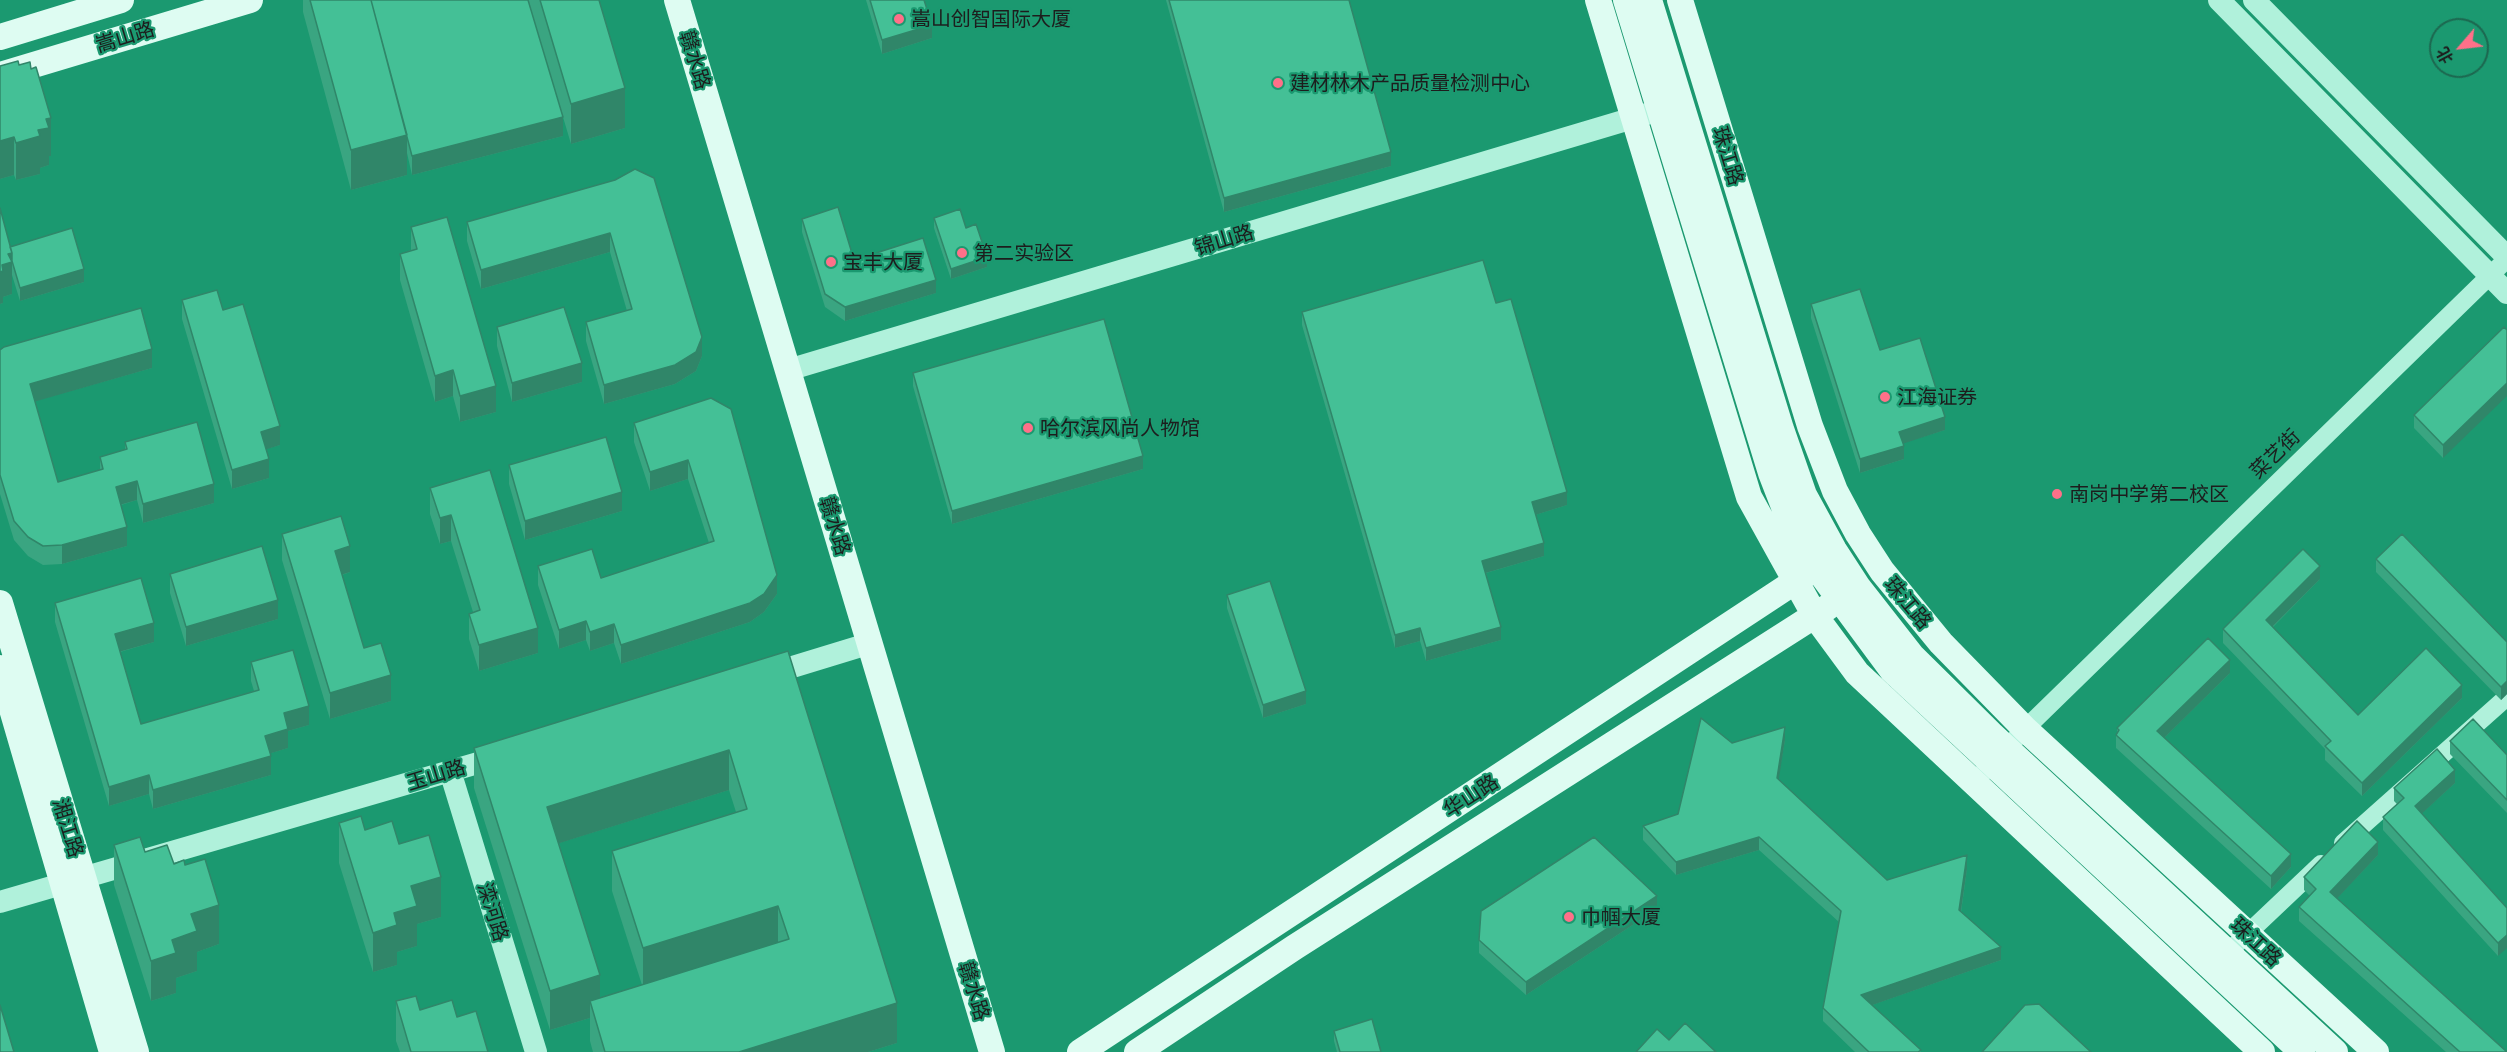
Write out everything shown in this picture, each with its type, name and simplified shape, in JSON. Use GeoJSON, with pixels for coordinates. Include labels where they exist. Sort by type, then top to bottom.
{"type":"FeatureCollection","features":[{"type":"Feature","properties":{"kind":"main road","name":"嵩山路"},"geometry":{"type":"LineString","coordinates":[[0,37],[121,0]]}},
{"type":"Feature","properties":{"kind":"main road","name":"嵩山路"},"geometry":{"type":"LineString","coordinates":[[0,75],[250,0]]}},
{"type":"Feature","properties":{"kind":"main road","name":"赣水路"},"geometry":{"type":"LineString","coordinates":[[677,0],[897,697],[1005,1052]]}},
{"type":"Feature","properties":{"kind":"main road","name":"赣水路"},"geometry":{"type":"LineString","coordinates":[[690,0],[871,643],[992,1052]]}},
{"type":"Feature","properties":{"kind":"main road"},"geometry":{"type":"LineString","coordinates":[[1598,0],[1749,497],[1815,616],[1857,673],[2262,1052]]}},
{"type":"Feature","properties":{"kind":"main road","name":"珠江路"},"geometry":{"type":"LineString","coordinates":[[1626,0],[1771,473],[1788,517],[1826,560],[1849,594],[1892,670],[1999,756],[2227,953],[2335,1052]]}},
{"type":"Feature","properties":{"kind":"main road","name":"珠江路"},"geometry":{"type":"LineString","coordinates":[[1649,0],[1781,429],[1826,560]]}},
{"type":"Feature","properties":{"kind":"main road","name":"珠江路"},"geometry":{"type":"LineString","coordinates":[[1680,0],[1810,426],[1835,491],[1859,537],[1882,571],[1941,643],[2025,729],[2376,1052]]}},
{"type":"Feature","properties":{"kind":"main road","name":"华山路"},"geometry":{"type":"LineString","coordinates":[[1080,1052],[1795,582],[1859,537]]}},
{"type":"Feature","properties":{"kind":"main road","name":"华山路"},"geometry":{"type":"LineString","coordinates":[[1137,1052],[1295,947],[1882,571]]}},
{"type":"Feature","properties":{"kind":"main road","name":"湘江路"},"geometry":{"type":"LineString","coordinates":[[0,603],[74,882],[112,1052]]}},
{"type":"Feature","properties":{"kind":"main road","name":"湘江路"},"geometry":{"type":"LineString","coordinates":[[0,668],[135,1052]]}},
{"type":"Feature","properties":{"kind":"main road","name":"珠江路"},"geometry":{"type":"LineString","coordinates":[[1999,756],[2302,1052]]}},
{"type":"Feature","properties":{"kind":"street"},"geometry":{"type":"LineString","coordinates":[[2219,0],[2507,293]]}},
{"type":"Feature","properties":{"kind":"street"},"geometry":{"type":"LineString","coordinates":[[2254,0],[2507,258]]}},
{"type":"Feature","properties":{"kind":"street","name":"锦山路"},"geometry":{"type":"LineString","coordinates":[[794,368],[1660,111]]}},
{"type":"Feature","properties":{"kind":"street","name":"菜艺街"},"geometry":{"type":"LineString","coordinates":[[1973,783],[2025,729],[2507,258]]}},
{"type":"Feature","properties":{"kind":"street"},"geometry":{"type":"LineString","coordinates":[[746,681],[871,643]]}},
{"type":"Feature","properties":{"kind":"street"},"geometry":{"type":"LineString","coordinates":[[2227,953],[2367,820],[2507,697]]}},
{"type":"Feature","properties":{"kind":"street","name":"玉山路"},"geometry":{"type":"LineString","coordinates":[[0,902],[518,751]]}},
{"type":"Feature","properties":{"kind":"street","name":"滦河路"},"geometry":{"type":"LineString","coordinates":[[450,771],[536,1052]]}},
{"type":"Feature","properties":{"kind":"building"},"geometry":{"type":"Polygon","coordinates":[[[310,0],[371,0],[407,135],[351,150],[310,0]]]}},
{"type":"Feature","properties":{"kind":"building"},"geometry":{"type":"Polygon","coordinates":[[[371,0],[528,0],[563,117],[412,156],[371,0]]]}},
{"type":"Feature","properties":{"kind":"building"},"geometry":{"type":"Polygon","coordinates":[[[540,0],[599,0],[625,88],[571,104],[540,0]]]}},
{"type":"Feature","properties":{"kind":"building","name":"嵩山创智国际大厦"},"geometry":{"type":"Polygon","coordinates":[[[870,0],[924,0],[932,25],[882,40],[870,0]]]}},
{"type":"Feature","properties":{"kind":"building","name":"建材林木产品质量检测中心"},"geometry":{"type":"Polygon","coordinates":[[[1169,0],[1349,0],[1391,152],[1224,198],[1169,0]]]}},
{"type":"Feature","properties":{"kind":"building"},"geometry":{"type":"Polygon","coordinates":[[[18,61],[19,65],[30,62],[31,69],[36,67],[51,118],[46,119],[49,128],[38,130],[40,136],[16,143],[14,137],[0,141],[0,66],[18,61]]]}},
{"type":"Feature","properties":{"kind":"building"},"geometry":{"type":"Polygon","coordinates":[[[635,169],[654,178],[702,337],[696,352],[675,365],[604,385],[586,322],[632,309],[610,233],[481,270],[467,222],[615,180],[635,169]]]}},
{"type":"Feature","properties":{"kind":"building","name":"宝丰大厦"},"geometry":{"type":"Polygon","coordinates":[[[838,207],[854,260],[923,238],[936,280],[845,307],[825,294],[802,219],[838,207]]]}},
{"type":"Feature","properties":{"kind":"building"},"geometry":{"type":"Polygon","coordinates":[[[0,208],[12,253],[8,254],[12,262],[2,265],[3,271],[0,272],[0,208]]]}},
{"type":"Feature","properties":{"kind":"building","name":"第二实验区"},"geometry":{"type":"Polygon","coordinates":[[[960,209],[966,228],[976,224],[987,257],[951,269],[934,218],[960,209]]]}},
{"type":"Feature","properties":{"kind":"building"},"geometry":{"type":"Polygon","coordinates":[[[447,217],[496,386],[460,396],[453,370],[435,376],[400,254],[417,249],[411,227],[447,217]]]}},
{"type":"Feature","properties":{"kind":"building"},"geometry":{"type":"Polygon","coordinates":[[[72,228],[84,269],[20,288],[10,247],[72,228]]]}},
{"type":"Feature","properties":{"kind":"building"},"geometry":{"type":"Polygon","coordinates":[[[1483,260],[1496,303],[1511,299],[1567,492],[1532,502],[1544,543],[1482,561],[1501,627],[1426,648],[1420,628],[1395,635],[1302,312],[1483,260]]]}},
{"type":"Feature","properties":{"kind":"building","name":"江海证券"},"geometry":{"type":"Polygon","coordinates":[[[1860,289],[1880,350],[1920,338],[1945,417],[1899,432],[1904,446],[1860,459],[1811,304],[1860,289]]]}},
{"type":"Feature","properties":{"kind":"building"},"geometry":{"type":"Polygon","coordinates":[[[217,290],[223,310],[243,304],[280,426],[261,432],[269,459],[232,470],[182,300],[217,290]]]}},
{"type":"Feature","properties":{"kind":"building"},"geometry":{"type":"Polygon","coordinates":[[[564,307],[582,363],[512,383],[497,327],[564,307]]]}},
{"type":"Feature","properties":{"kind":"building"},"geometry":{"type":"Polygon","coordinates":[[[141,308],[152,349],[30,384],[58,482],[103,469],[100,457],[127,449],[125,442],[197,422],[214,484],[143,504],[137,481],[116,487],[127,527],[62,545],[43,546],[28,537],[14,521],[0,475],[0,350],[141,308]]]}},
{"type":"Feature","properties":{"kind":"building","name":"哈尔滨风尚人物馆"},"geometry":{"type":"Polygon","coordinates":[[[1104,319],[1143,456],[952,511],[913,373],[1104,319]]]}},
{"type":"Feature","properties":{"kind":"building"},"geometry":{"type":"Polygon","coordinates":[[[2504,327],[2507,330],[2507,383],[2443,445],[2414,415],[2504,327]]]}},
{"type":"Feature","properties":{"kind":"building"},"geometry":{"type":"Polygon","coordinates":[[[711,398],[731,409],[777,575],[764,594],[750,603],[621,645],[614,624],[590,632],[586,621],[559,630],[538,566],[592,549],[601,578],[714,541],[688,460],[650,472],[634,423],[711,398]]]}},
{"type":"Feature","properties":{"kind":"building"},"geometry":{"type":"Polygon","coordinates":[[[606,437],[622,492],[525,521],[509,465],[606,437]]]}},
{"type":"Feature","properties":{"kind":"building"},"geometry":{"type":"Polygon","coordinates":[[[490,470],[538,628],[479,645],[469,614],[480,610],[451,515],[440,518],[430,488],[490,470]]]}},
{"type":"Feature","properties":{"kind":"building"},"geometry":{"type":"Polygon","coordinates":[[[341,516],[350,546],[335,551],[364,648],[381,643],[391,675],[330,693],[282,534],[341,516]]]}},
{"type":"Feature","properties":{"kind":"building"},"geometry":{"type":"Polygon","coordinates":[[[2402,534],[2507,642],[2507,681],[2501,687],[2376,559],[2402,534]]]}},
{"type":"Feature","properties":{"kind":"building"},"geometry":{"type":"Polygon","coordinates":[[[262,546],[278,600],[186,627],[170,574],[262,546]]]}},
{"type":"Feature","properties":{"kind":"building"},"geometry":{"type":"Polygon","coordinates":[[[2303,549],[2320,566],[2266,620],[2358,715],[2426,648],[2462,685],[2362,783],[2325,746],[2331,741],[2223,629],[2303,549]]]}},
{"type":"Feature","properties":{"kind":"building"},"geometry":{"type":"Polygon","coordinates":[[[141,578],[154,623],[115,634],[141,724],[259,690],[251,662],[293,650],[309,706],[284,713],[288,729],[265,736],[271,756],[153,790],[149,775],[109,787],[55,603],[141,578]]]}},
{"type":"Feature","properties":{"kind":"building"},"geometry":{"type":"Polygon","coordinates":[[[1270,581],[1306,691],[1263,705],[1227,595],[1270,581]]]}},
{"type":"Feature","properties":{"kind":"building"},"geometry":{"type":"Polygon","coordinates":[[[2208,638],[2230,660],[2157,731],[2291,854],[2271,876],[2116,735],[2119,730],[2117,728],[2208,638]]]}},
{"type":"Feature","properties":{"kind":"building"},"geometry":{"type":"Polygon","coordinates":[[[788,651],[897,1003],[739,1052],[605,1052],[590,1001],[789,939],[778,906],[643,948],[612,851],[747,809],[729,750],[547,807],[600,975],[550,991],[474,748],[788,651]]]}},
{"type":"Feature","properties":{"kind":"building"},"geometry":{"type":"Polygon","coordinates":[[[1701,718],[1732,743],[1785,727],[1777,778],[1887,880],[1967,855],[1959,910],[2001,947],[1861,995],[1921,1050],[1918,1052],[1869,1052],[1823,1008],[1841,911],[1759,837],[1676,862],[1643,826],[1678,814],[1701,718]]]}},
{"type":"Feature","properties":{"kind":"building"},"geometry":{"type":"Polygon","coordinates":[[[2473,719],[2507,755],[2507,800],[2450,741],[2473,719]]]}},
{"type":"Feature","properties":{"kind":"building"},"geometry":{"type":"Polygon","coordinates":[[[2437,749],[2455,770],[2415,806],[2507,908],[2507,935],[2498,943],[2383,817],[2404,798],[2394,788],[2437,749]]]}},
{"type":"Feature","properties":{"kind":"building"},"geometry":{"type":"Polygon","coordinates":[[[361,816],[365,830],[392,821],[399,844],[429,835],[441,877],[411,886],[417,906],[394,913],[397,925],[373,933],[339,823],[361,816]]]}},
{"type":"Feature","properties":{"kind":"building"},"geometry":{"type":"Polygon","coordinates":[[[2357,821],[2378,842],[2330,892],[2507,1052],[2460,1052],[2299,907],[2316,889],[2304,877],[2357,821]]]}},
{"type":"Feature","properties":{"kind":"building"},"geometry":{"type":"Polygon","coordinates":[[[140,837],[145,852],[167,845],[174,864],[184,860],[185,865],[205,859],[219,905],[191,914],[197,931],[172,940],[176,953],[151,961],[114,845],[140,837]]]}},
{"type":"Feature","properties":{"kind":"building","name":"巾帼大厦"},"geometry":{"type":"Polygon","coordinates":[[[1594,837],[1657,896],[1526,982],[1479,940],[1481,911],[1594,837]]]}},
{"type":"Feature","properties":{"kind":"building"},"geometry":{"type":"Polygon","coordinates":[[[416,996],[420,1010],[452,1000],[457,1017],[476,1011],[488,1052],[411,1052],[396,1001],[416,996]]]}},
{"type":"Feature","properties":{"kind":"building"},"geometry":{"type":"Polygon","coordinates":[[[2039,1004],[2091,1052],[1982,1052],[2025,1005],[2039,1004]]]}},
{"type":"Feature","properties":{"kind":"building"},"geometry":{"type":"Polygon","coordinates":[[[0,1005],[14,1052],[0,1052],[0,1005]]]}},
{"type":"Feature","properties":{"kind":"building"},"geometry":{"type":"Polygon","coordinates":[[[1372,1019],[1381,1052],[1340,1052],[1334,1031],[1372,1019]]]}},
{"type":"Feature","properties":{"kind":"building"},"geometry":{"type":"Polygon","coordinates":[[[1685,1023],[1716,1052],[1636,1052],[1657,1029],[1669,1040],[1685,1023]]]}},
{"type":"Feature","properties":{"kind":"place","name":"嵩山创智国际大厦"},"geometry":{"type":"Point","coordinates":[899,19]}},
{"type":"Feature","properties":{"kind":"place","name":"建材林木产品质量检测中心"},"geometry":{"type":"Point","coordinates":[1278,83]}},
{"type":"Feature","properties":{"kind":"place","name":"第二实验区"},"geometry":{"type":"Point","coordinates":[962,253]}},
{"type":"Feature","properties":{"kind":"place","name":"宝丰大厦"},"geometry":{"type":"Point","coordinates":[831,262]}},
{"type":"Feature","properties":{"kind":"place","name":"江海证券"},"geometry":{"type":"Point","coordinates":[1885,397]}},
{"type":"Feature","properties":{"kind":"place","name":"哈尔滨风尚人物馆"},"geometry":{"type":"Point","coordinates":[1028,428]}},
{"type":"Feature","properties":{"kind":"place","name":"南岗中学第二校区"},"geometry":{"type":"Point","coordinates":[2057,494]}},
{"type":"Feature","properties":{"kind":"place","name":"巾帼大厦"},"geometry":{"type":"Point","coordinates":[1569,917]}}]}
